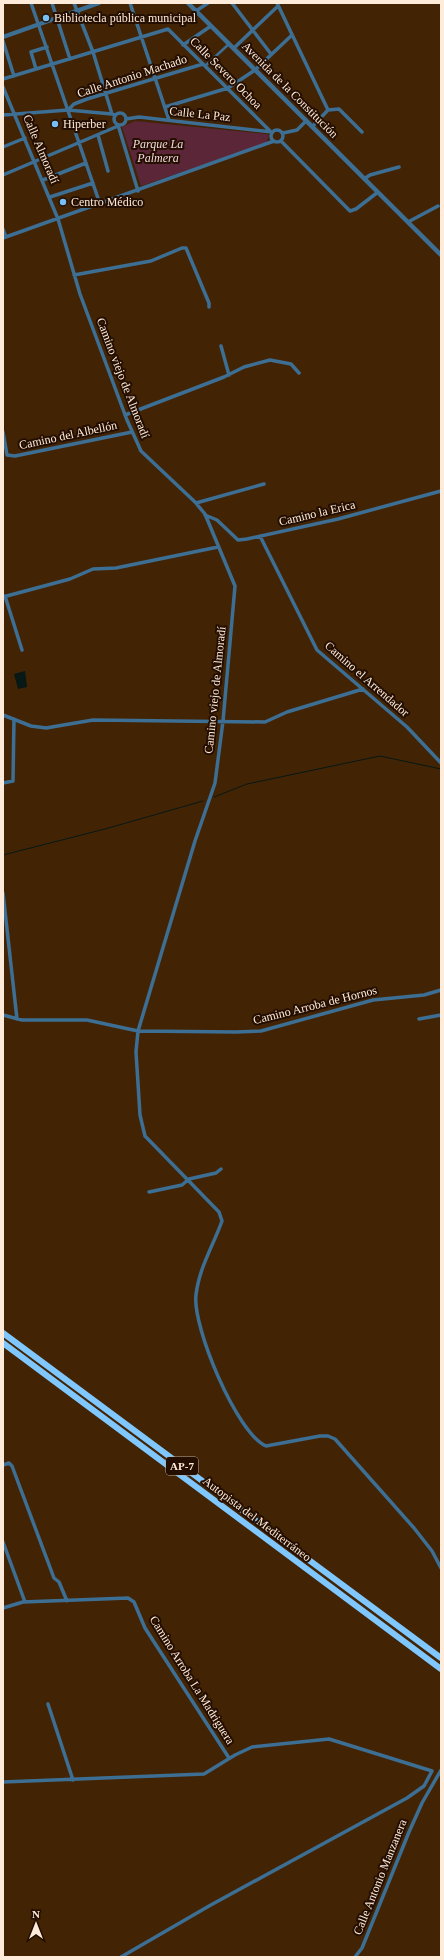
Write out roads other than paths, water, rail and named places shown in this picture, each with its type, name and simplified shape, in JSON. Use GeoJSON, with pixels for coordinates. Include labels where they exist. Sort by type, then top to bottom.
{"type":"FeatureCollection","features":[{"type":"Feature","properties":{"kind":"highway","name":"Autopista del Mediterráneo"},"geometry":{"type":"LineString","coordinates":[[3,1333],[441,1658]]}},
{"type":"Feature","properties":{"kind":"highway","name":"Autopista del Mediterráneo"},"geometry":{"type":"LineString","coordinates":[[3,1344],[441,1669]]}},
{"type":"Feature","properties":{"kind":"street"},"geometry":{"type":"LineString","coordinates":[[31,3],[100,204]]}},
{"type":"Feature","properties":{"kind":"street"},"geometry":{"type":"LineString","coordinates":[[52,3],[70,59]]}},
{"type":"Feature","properties":{"kind":"street"},"geometry":{"type":"LineString","coordinates":[[74,3],[93,52],[114,114],[114,121],[118,126],[138,190]]}},
{"type":"Feature","properties":{"kind":"street"},"geometry":{"type":"LineString","coordinates":[[3,37],[99,3]]}},
{"type":"Feature","properties":{"kind":"street"},"geometry":{"type":"LineString","coordinates":[[130,3],[169,120]]}},
{"type":"Feature","properties":{"kind":"street","name":"Avenida de la Constitución"},"geometry":{"type":"LineString","coordinates":[[188,3],[441,255]]}},
{"type":"Feature","properties":{"kind":"street"},"geometry":{"type":"LineString","coordinates":[[196,11],[208,3]]}},
{"type":"Feature","properties":{"kind":"street"},"geometry":{"type":"LineString","coordinates":[[232,3],[271,54]]}},
{"type":"Feature","properties":{"kind":"street"},"geometry":{"type":"LineString","coordinates":[[234,48],[277,5],[328,110]]}},
{"type":"Feature","properties":{"kind":"street"},"geometry":{"type":"LineString","coordinates":[[183,45],[211,26]]}},
{"type":"Feature","properties":{"kind":"street","name":"Calle Severo Ochoa"},"geometry":{"type":"LineString","coordinates":[[142,37],[168,29],[271,132]]}},
{"type":"Feature","properties":{"kind":"street"},"geometry":{"type":"LineString","coordinates":[[165,107],[228,88],[255,70],[292,34]]}},
{"type":"Feature","properties":{"kind":"street"},"geometry":{"type":"LineString","coordinates":[[3,79],[142,37]]}},
{"type":"Feature","properties":{"kind":"street"},"geometry":{"type":"LineString","coordinates":[[3,41],[14,76]]}},
{"type":"Feature","properties":{"kind":"street"},"geometry":{"type":"LineString","coordinates":[[204,65],[229,44]]}},
{"type":"Feature","properties":{"kind":"street"},"geometry":{"type":"LineString","coordinates":[[36,69],[32,52],[47,47]]}},
{"type":"Feature","properties":{"kind":"street","name":"Calle Antonio Machado"},"geometry":{"type":"LineString","coordinates":[[68,110],[74,104],[107,93],[204,65]]}},
{"type":"Feature","properties":{"kind":"street","name":"Calle Almoradí"},"geometry":{"type":"LineString","coordinates":[[3,87],[58,219]]}},
{"type":"Feature","properties":{"kind":"street"},"geometry":{"type":"LineString","coordinates":[[312,127],[328,110],[339,109],[362,132]]}},
{"type":"Feature","properties":{"kind":"street"},"geometry":{"type":"LineString","coordinates":[[3,115],[68,110],[122,114],[126,118],[123,124],[3,175]]}},
{"type":"Feature","properties":{"kind":"street","name":"Calle La Paz"},"geometry":{"type":"LineString","coordinates":[[126,118],[139,117],[271,132]]}},
{"type":"Feature","properties":{"kind":"street"},"geometry":{"type":"LineString","coordinates":[[274,141],[271,136],[271,132],[278,130],[283,133],[297,130],[306,121]]}},
{"type":"Feature","properties":{"kind":"street"},"geometry":{"type":"LineString","coordinates":[[281,141],[284,138],[283,133]]}},
{"type":"Feature","properties":{"kind":"street"},"geometry":{"type":"LineString","coordinates":[[98,134],[108,171]]}},
{"type":"Feature","properties":{"kind":"street"},"geometry":{"type":"LineString","coordinates":[[3,147],[25,138]]}},
{"type":"Feature","properties":{"kind":"street"},"geometry":{"type":"LineString","coordinates":[[3,229],[4,237],[274,141],[281,141],[350,211],[356,209],[378,192]]}},
{"type":"Feature","properties":{"kind":"street"},"geometry":{"type":"LineString","coordinates":[[43,180],[86,163]]}},
{"type":"Feature","properties":{"kind":"street"},"geometry":{"type":"LineString","coordinates":[[364,179],[370,175],[399,167]]}},
{"type":"Feature","properties":{"kind":"street"},"geometry":{"type":"LineString","coordinates":[[50,197],[93,183]]}},
{"type":"Feature","properties":{"kind":"street"},"geometry":{"type":"LineString","coordinates":[[408,222],[438,206]]}},
{"type":"Feature","properties":{"kind":"street","name":"Camino viejo de Almoradí"},"geometry":{"type":"LineString","coordinates":[[58,219],[74,275],[132,432],[142,451],[196,503],[205,514],[235,586],[223,721],[215,783],[195,841],[138,1030],[136,1052],[140,1115],[145,1136],[219,1212],[222,1221],[203,1266],[195,1300],[197,1314],[210,1352],[231,1405],[255,1439],[266,1446],[320,1436],[328,1436],[335,1439],[414,1528],[432,1551],[441,1568]]}},
{"type":"Feature","properties":{"kind":"street"},"geometry":{"type":"LineString","coordinates":[[74,275],[151,261],[182,248],[186,248],[210,303],[209,308]]}},
{"type":"Feature","properties":{"kind":"street"},"geometry":{"type":"LineString","coordinates":[[221,346],[229,375]]}},
{"type":"Feature","properties":{"kind":"street"},"geometry":{"type":"LineString","coordinates":[[125,415],[229,375],[244,367],[270,360],[291,364],[299,374]]}},
{"type":"Feature","properties":{"kind":"street","name":"Camino del Albellón"},"geometry":{"type":"LineString","coordinates":[[3,432],[7,455],[15,456],[132,432]]}},
{"type":"Feature","properties":{"kind":"street"},"geometry":{"type":"LineString","coordinates":[[196,503],[264,484]]}},
{"type":"Feature","properties":{"kind":"street","name":"Camino la Erica"},"geometry":{"type":"LineString","coordinates":[[205,514],[217,520],[238,540],[338,519],[441,491]]}},
{"type":"Feature","properties":{"kind":"street","name":"Camino el Arrendador"},"geometry":{"type":"LineString","coordinates":[[260,536],[316,650],[407,727],[441,763]]}},
{"type":"Feature","properties":{"kind":"street"},"geometry":{"type":"LineString","coordinates":[[22,650],[4,596],[70,579],[93,570],[116,568],[218,547]]}},
{"type":"Feature","properties":{"kind":"street"},"geometry":{"type":"LineString","coordinates":[[3,715],[31,726],[46,728],[93,720],[265,722],[287,712],[363,690]]}},
{"type":"Feature","properties":{"kind":"street"},"geometry":{"type":"LineString","coordinates":[[3,783],[14,781],[14,719]]}},
{"type":"Feature","properties":{"kind":"street"},"geometry":{"type":"LineString","coordinates":[[3,892],[17,1019]]}},
{"type":"Feature","properties":{"kind":"street","name":"Camino Arroba de Hornos"},"geometry":{"type":"LineString","coordinates":[[3,1015],[17,1019],[87,1020],[138,1030],[236,1032],[261,1030],[374,1000],[424,995],[441,990]]}},
{"type":"Feature","properties":{"kind":"street"},"geometry":{"type":"LineString","coordinates":[[419,1019],[441,1015]]}},
{"type":"Feature","properties":{"kind":"street"},"geometry":{"type":"LineString","coordinates":[[149,1192],[182,1185],[188,1180],[216,1173],[221,1169]]}},
{"type":"Feature","properties":{"kind":"street"},"geometry":{"type":"LineString","coordinates":[[3,1465],[9,1463],[12,1466],[54,1578],[60,1582],[67,1601]]}},
{"type":"Feature","properties":{"kind":"street"},"geometry":{"type":"LineString","coordinates":[[3,1542],[25,1602]]}},
{"type":"Feature","properties":{"kind":"street","name":"Camino Arroba La Madriguera"},"geometry":{"type":"LineString","coordinates":[[3,1608],[25,1602],[128,1598],[134,1602],[145,1628],[229,1758]]}},
{"type":"Feature","properties":{"kind":"street"},"geometry":{"type":"LineString","coordinates":[[48,1704],[73,1780]]}},
{"type":"Feature","properties":{"kind":"street"},"geometry":{"type":"LineString","coordinates":[[3,1782],[204,1774],[229,1758],[252,1747],[329,1739],[432,1771],[441,1772]]}},
{"type":"Feature","properties":{"kind":"street"},"geometry":{"type":"LineString","coordinates":[[121,1957],[209,1906],[406,1798],[424,1786],[432,1771]]}},
{"type":"Feature","properties":{"kind":"street","name":"Calle Antonio Manzanera"},"geometry":{"type":"LineString","coordinates":[[355,1957],[362,1948],[422,1803],[441,1772]]}},
{"type":"Feature","properties":{"kind":"waterway"},"geometry":{"type":"LineString","coordinates":[[214,797],[247,784],[380,756],[441,769]]}},
{"type":"Feature","properties":{"kind":"waterway"},"geometry":{"type":"LineString","coordinates":[[3,855],[105,829],[203,801]]}},
{"type":"Feature","properties":{"kind":"place","name":"Bibliotecla pública municipal"},"geometry":{"type":"Point","coordinates":[46,18]}},
{"type":"Feature","properties":{"kind":"place","name":"Hiperber"},"geometry":{"type":"Point","coordinates":[55,124]}},
{"type":"Feature","properties":{"kind":"place","name":"Centro Médico"},"geometry":{"type":"Point","coordinates":[63,202]}},
{"type":"Feature","properties":{"kind":"park label","name":"Parque La Palmera"},"geometry":{"type":"Point","coordinates":[158,151]}}]}
